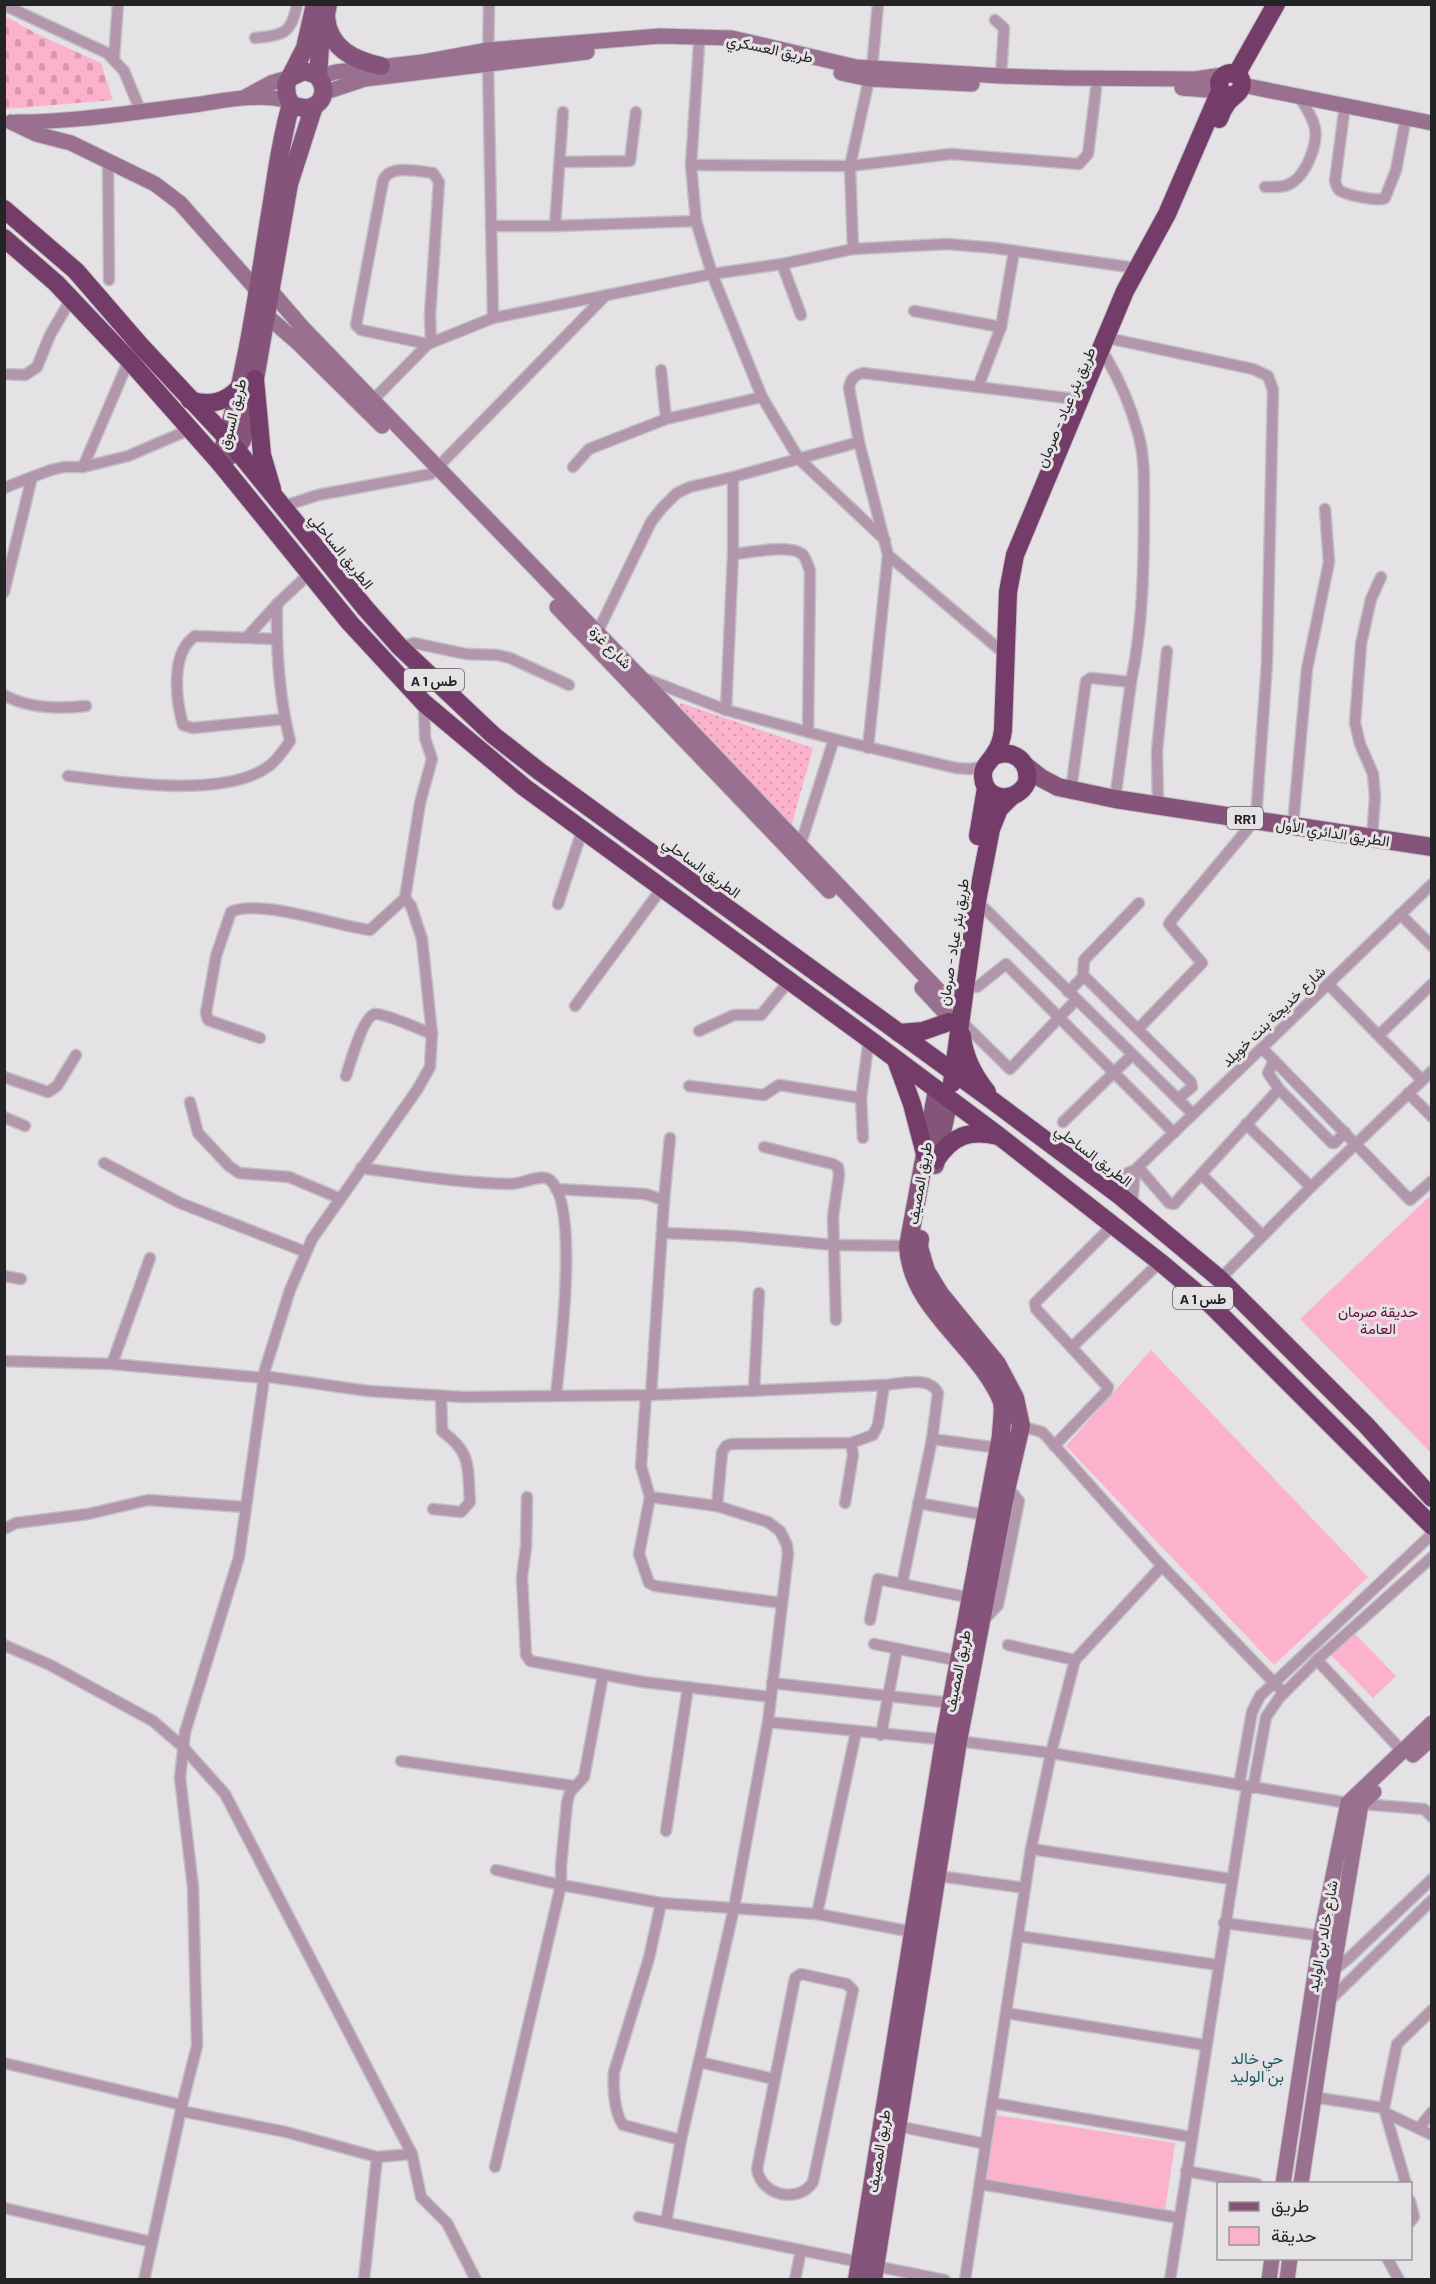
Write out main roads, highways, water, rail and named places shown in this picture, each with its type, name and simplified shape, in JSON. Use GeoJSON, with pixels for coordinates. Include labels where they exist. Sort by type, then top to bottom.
{"type":"FeatureCollection","features":[{"type":"Feature","properties":{"kind":"highway","name":"طريق بئر عياد - صرمان"},"geometry":{"type":"LineString","coordinates":[[1021,761],[1012,744],[1011,731],[1017,573],[1024,548],[1136,268],[1167,214],[1232,84],[1276,4]]}},
{"type":"Feature","properties":{"kind":"highway","name":"طريق بئر عياد - صرمان"},"geometry":{"type":"LineString","coordinates":[[943,1095],[972,899],[987,773],[1000,744],[1003,730],[1008,592],[1012,564],[1083,400],[1106,357],[1141,276],[1175,219],[1225,106],[1232,84]]}},
{"type":"Feature","properties":{"kind":"highway","name":"الطريق الساحلي"},"geometry":{"type":"LineString","coordinates":[[4,209],[76,272],[232,445],[366,609],[400,647],[493,735],[538,771],[993,1101],[1132,1206],[1220,1279],[1366,1425],[1431,1498]]}},
{"type":"Feature","properties":{"kind":"highway","name":"A 1 طس"},"geometry":{"type":"LineString","coordinates":[[4,238],[72,299],[192,429],[350,623],[424,703],[524,787],[582,831],[869,1039],[1114,1224],[1210,1304],[1431,1526]]}},
{"type":"Feature","properties":{"kind":"highway"},"geometry":{"type":"LineString","coordinates":[[255,379],[262,455],[278,500]]}},
{"type":"Feature","properties":{"kind":"highway"},"geometry":{"type":"LineString","coordinates":[[190,400],[200,403],[221,401],[238,389]]}},
{"type":"Feature","properties":{"kind":"highway"},"geometry":{"type":"LineString","coordinates":[[350,623],[366,609]]}},
{"type":"Feature","properties":{"kind":"highway"},"geometry":{"type":"LineString","coordinates":[[1005,753],[1021,761],[1027,782],[1015,796],[994,795],[987,773],[1005,753]]}},
{"type":"Feature","properties":{"kind":"highway","name":"طريق بئر عياد - صرمان"},"geometry":{"type":"LineString","coordinates":[[953,1020],[954,996],[972,899],[992,822],[999,809],[1015,796]]}},
{"type":"Feature","properties":{"kind":"highway"},"geometry":{"type":"LineString","coordinates":[[899,1033],[923,1031],[953,1020],[970,1065],[993,1101]]}},
{"type":"Feature","properties":{"kind":"highway"},"geometry":{"type":"LineString","coordinates":[[896,1060],[930,1157],[950,1143],[970,1134],[984,1133],[999,1136]]}},
{"type":"Feature","properties":{"kind":"main road"},"geometry":{"type":"LineString","coordinates":[[323,9],[330,35],[335,44],[354,58],[381,66]]}},
{"type":"Feature","properties":{"kind":"main road"},"geometry":{"type":"LineString","coordinates":[[291,77],[304,71],[319,92],[302,109],[290,102],[286,91],[291,77],[323,9]]}},
{"type":"Feature","properties":{"kind":"main road","name":"طريق السوق"},"geometry":{"type":"LineString","coordinates":[[264,290],[290,184],[319,92],[323,9]]}},
{"type":"Feature","properties":{"kind":"main road","name":"طريق السوق"},"geometry":{"type":"LineString","coordinates":[[232,445],[242,440],[255,379],[260,314],[279,162],[290,102]]}},
{"type":"Feature","properties":{"kind":"main road","name":"طريق السوق"},"geometry":{"type":"LineString","coordinates":[[220,463],[232,445],[238,389],[260,314]]}},
{"type":"Feature","properties":{"kind":"main road"},"geometry":{"type":"LineString","coordinates":[[1021,761],[1041,778],[1064,788]]}},
{"type":"Feature","properties":{"kind":"main road"},"geometry":{"type":"LineString","coordinates":[[1015,796],[1064,788]]}},
{"type":"Feature","properties":{"kind":"main road","name":"الطريق الدائري الأول"},"geometry":{"type":"LineString","coordinates":[[1064,788],[1115,799],[1256,819],[1431,848]]}},
{"type":"Feature","properties":{"kind":"main road","name":"طريق المصيف"},"geometry":{"type":"LineString","coordinates":[[866,2272],[897,2126],[938,1876],[951,1741],[951,1703],[999,1448],[1002,1401],[986,1374],[929,1302],[911,1270],[908,1246],[943,1095]]}},
{"type":"Feature","properties":{"kind":"main road","name":"طريق المصيف"},"geometry":{"type":"LineString","coordinates":[[866,2272],[913,1932],[951,1741],[981,1623],[1021,1426],[1015,1398],[997,1364],[940,1294],[922,1261],[919,1247],[930,1157]]}},
{"type":"Feature","properties":{"kind":"district","name":"حي خالد بن الوليد"},"geometry":{"type":"Point","coordinates":[1257,2066]}},
{"type":"Feature","properties":{"kind":"park label","name":"حديقة صرمان العامة"},"geometry":{"type":"Point","coordinates":[1378,1320]}}]}
